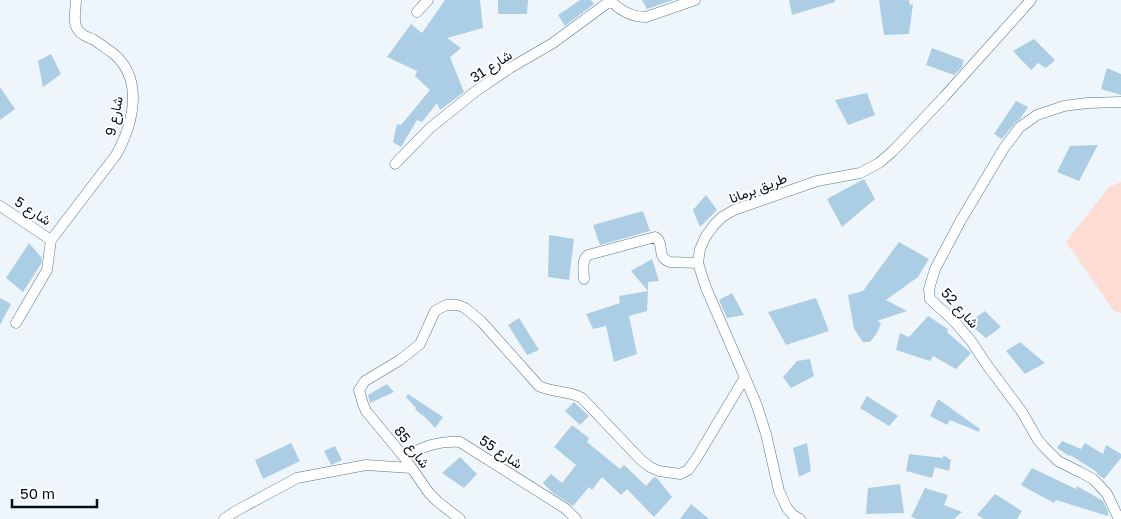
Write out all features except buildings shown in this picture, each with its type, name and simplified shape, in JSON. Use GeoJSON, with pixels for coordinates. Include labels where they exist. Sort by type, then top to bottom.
{"type":"FeatureCollection","features":[{"type":"Feature","properties":{"kind":"street","name":"شارع 9"},"geometry":{"type":"LineString","coordinates":[[51,240],[116,155],[127,131],[133,99],[133,86],[122,64],[112,53],[84,36],[77,29],[75,23],[76,0]]}},
{"type":"Feature","properties":{"kind":"street"},"geometry":{"type":"LineString","coordinates":[[417,12],[428,0]]}},
{"type":"Feature","properties":{"kind":"street"},"geometry":{"type":"LineString","coordinates":[[610,1],[628,14],[646,17],[695,0]]}},
{"type":"Feature","properties":{"kind":"street","name":"طريق برمانا"},"geometry":{"type":"LineString","coordinates":[[698,263],[700,249],[706,236],[722,217],[734,210],[817,181],[860,173],[879,163],[944,98],[1031,0]]}},
{"type":"Feature","properties":{"kind":"street","name":"شارع 31"},"geometry":{"type":"LineString","coordinates":[[395,164],[430,128],[476,91],[510,68],[553,43],[610,1]]}},
{"type":"Feature","properties":{"kind":"street","name":"شارع 52"},"geometry":{"type":"LineString","coordinates":[[1119,519],[1107,494],[1093,479],[1058,461],[1038,440],[1022,412],[971,341],[930,299],[928,289],[935,269],[961,220],[1004,148],[1020,128],[1037,115],[1064,106],[1121,102]]}},
{"type":"Feature","properties":{"kind":"street","name":"شارع 5"},"geometry":{"type":"LineString","coordinates":[[0,206],[51,240]]}},
{"type":"Feature","properties":{"kind":"street"},"geometry":{"type":"LineString","coordinates":[[584,279],[584,260],[588,254],[655,237],[659,240],[663,259],[666,261],[698,263],[706,288],[756,404],[766,434],[779,491],[787,508],[800,519]]}},
{"type":"Feature","properties":{"kind":"street"},"geometry":{"type":"LineString","coordinates":[[16,323],[47,270],[51,240]]}},
{"type":"Feature","properties":{"kind":"street","name":"شارع 85"},"geometry":{"type":"LineString","coordinates":[[460,519],[429,493],[404,457],[366,411],[362,404],[360,390],[364,381],[400,360],[420,344],[435,311],[446,305],[458,305],[465,308],[481,320],[539,386],[552,391],[575,394],[582,398],[640,459],[659,471],[680,474],[688,470],[745,377]]}},
{"type":"Feature","properties":{"kind":"street","name":"شارع 55"},"geometry":{"type":"LineString","coordinates":[[404,457],[434,443],[460,442],[566,509],[576,519]]}},
{"type":"Feature","properties":{"kind":"street"},"geometry":{"type":"LineString","coordinates":[[224,519],[236,510],[298,478],[366,465],[411,468]]}},
{"type":"Feature","properties":{"kind":"shaded area"},"geometry":{"type":"Polygon","coordinates":[[[1121,182],[1121,313],[1114,311],[1066,242],[1109,187],[1121,182]]]}}]}
